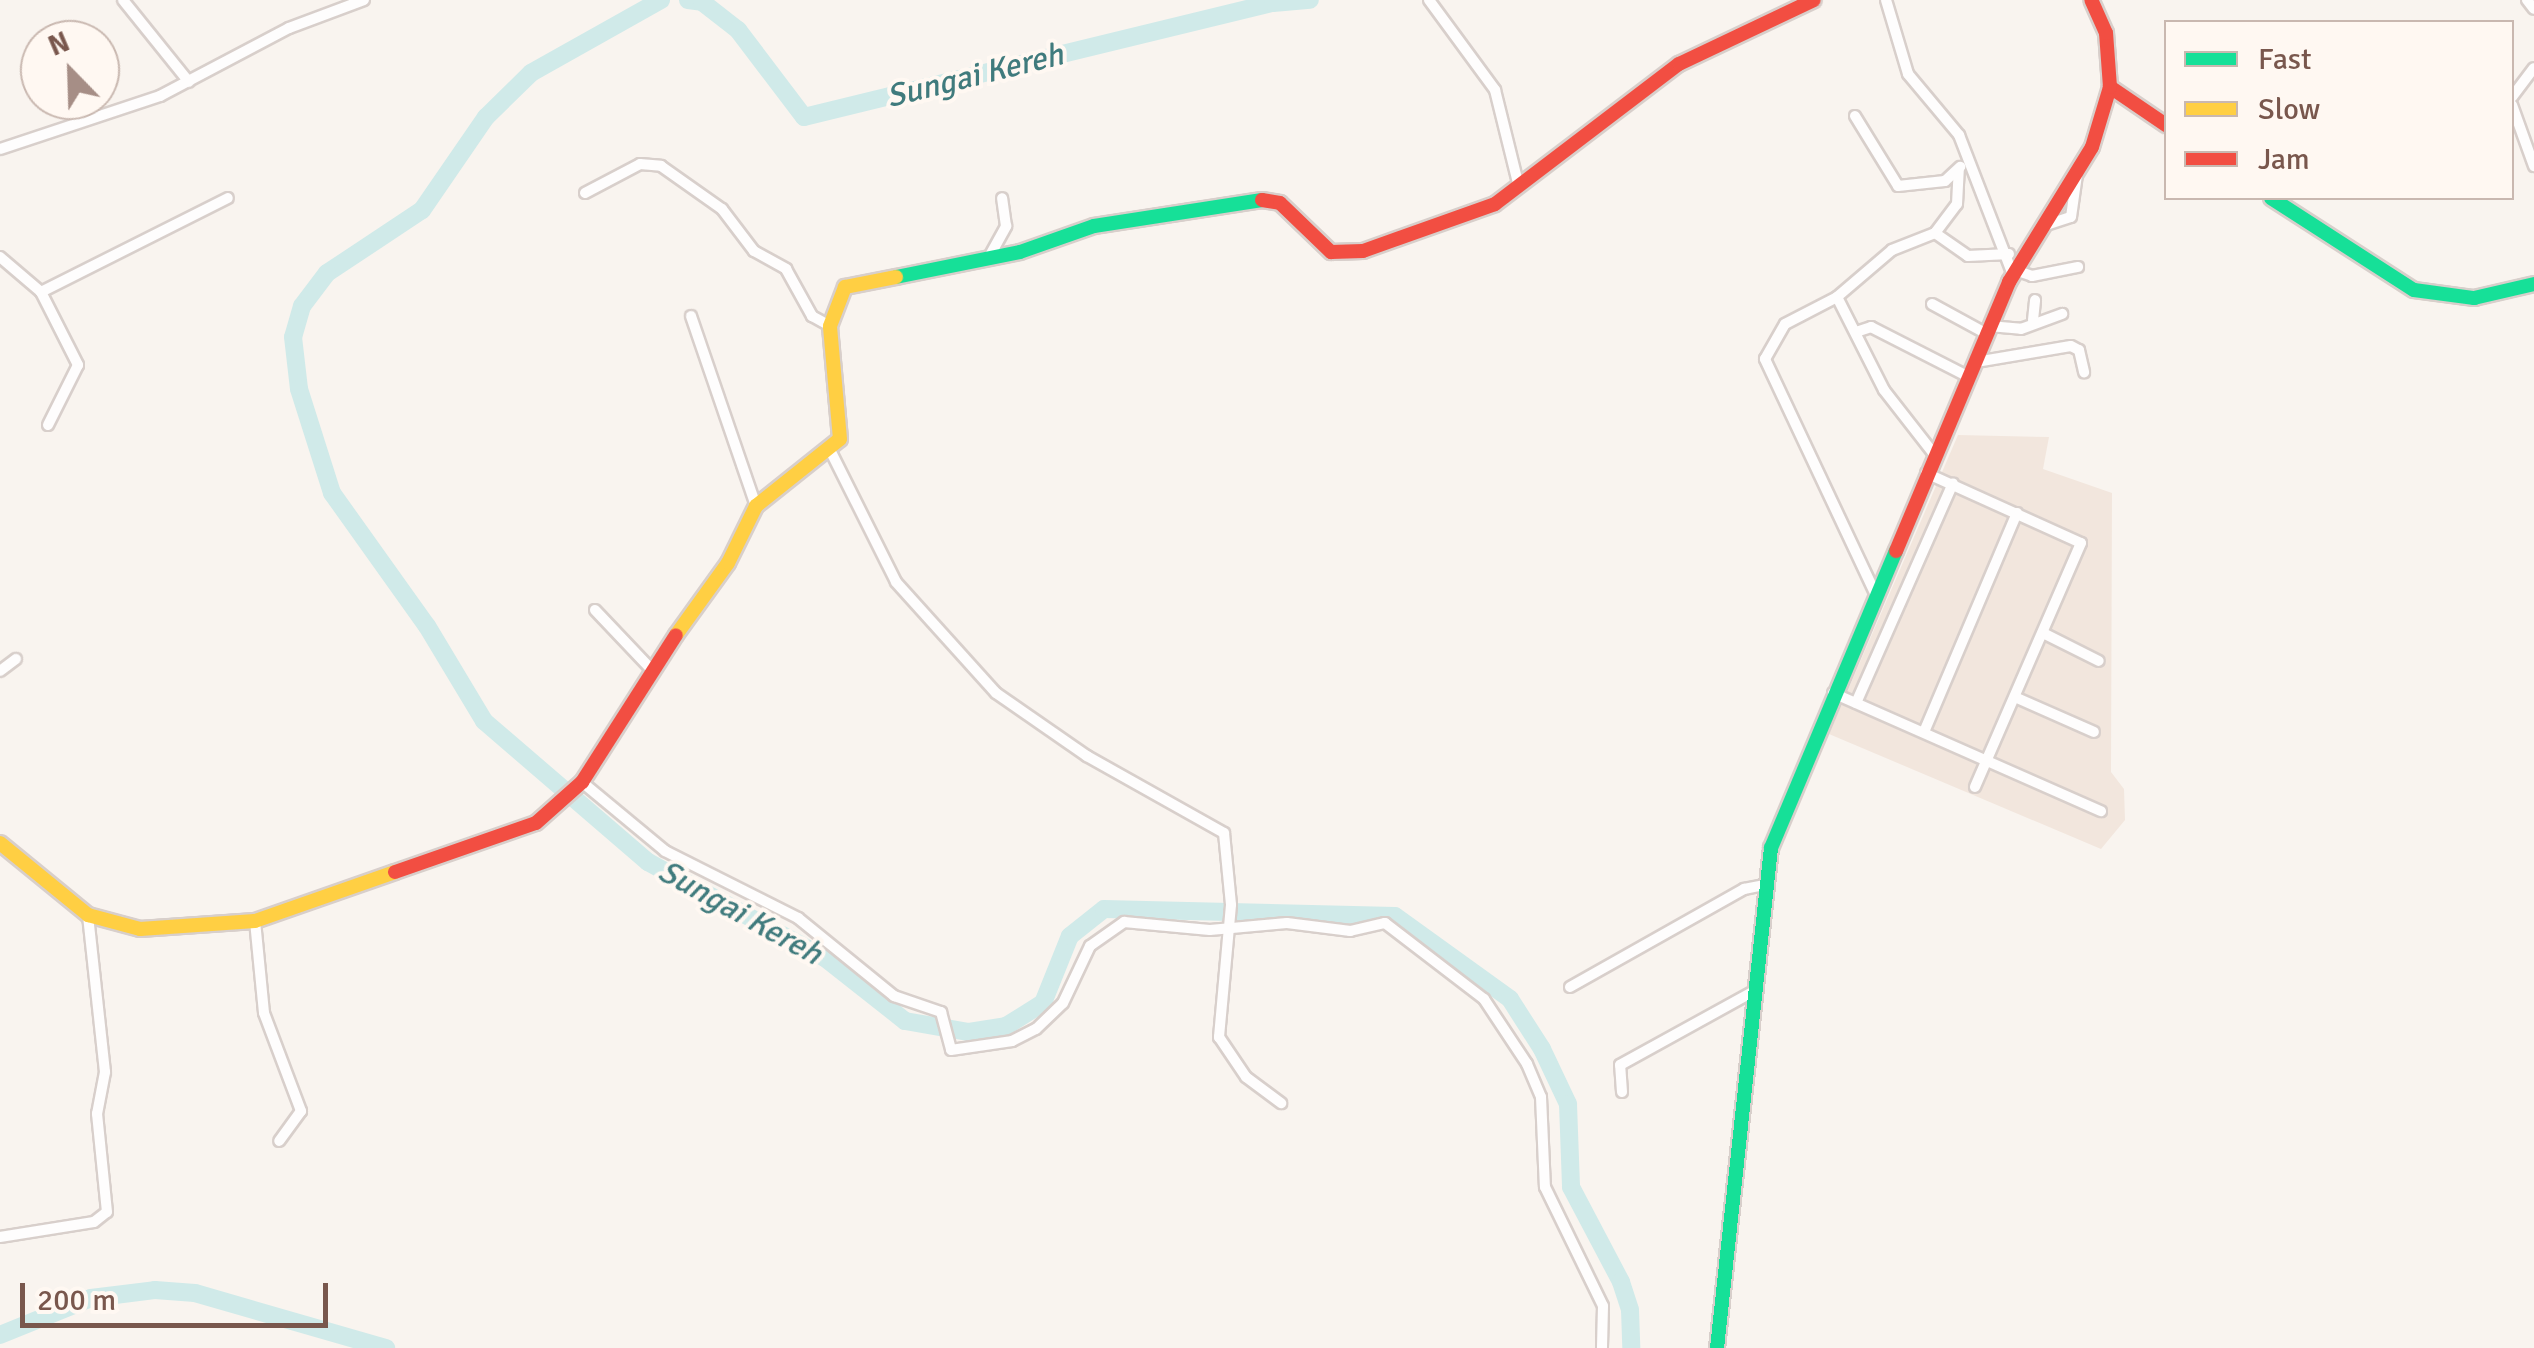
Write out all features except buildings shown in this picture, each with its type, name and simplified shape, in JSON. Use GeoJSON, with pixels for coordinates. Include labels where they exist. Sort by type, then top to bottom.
{"type":"FeatureCollection","features":[{"type":"Feature","properties":{"kind":"street"},"geometry":{"type":"LineString","coordinates":[[122,0],[190,82]]}},
{"type":"Feature","properties":{"kind":"street"},"geometry":{"type":"LineString","coordinates":[[0,149],[190,82],[288,28],[364,0]]}},
{"type":"Feature","properties":{"kind":"street"},"geometry":{"type":"LineString","coordinates":[[1429,0],[1496,90],[1519,187]]}},
{"type":"Feature","properties":{"kind":"street"},"geometry":{"type":"LineString","coordinates":[[0,842],[88,916],[140,929],[255,921],[480,847],[574,792],[651,669],[728,563],[756,506],[774,486],[830,452],[841,421],[830,326],[845,286],[988,259],[1094,226],[1257,198],[1280,203],[1325,249],[1349,254],[1464,218],[1519,187],[1679,64],[1814,0]]}},
{"type":"Feature","properties":{"kind":"street"},"geometry":{"type":"LineString","coordinates":[[1886,0],[1912,83],[1960,136],[2014,273]]}},
{"type":"Feature","properties":{"kind":"street"},"geometry":{"type":"LineString","coordinates":[[1717,1348],[1764,886],[1776,835],[1988,330],[2014,273],[2077,175],[2110,87],[2106,33],[2092,0]]}},
{"type":"Feature","properties":{"kind":"street"},"geometry":{"type":"LineString","coordinates":[[2527,0],[2534,9]]}},
{"type":"Feature","properties":{"kind":"street"},"geometry":{"type":"LineString","coordinates":[[2514,98],[2534,68]]}},
{"type":"Feature","properties":{"kind":"street"},"geometry":{"type":"LineString","coordinates":[[2110,87],[2164,125]]}},
{"type":"Feature","properties":{"kind":"street"},"geometry":{"type":"LineString","coordinates":[[2514,107],[2534,166]]}},
{"type":"Feature","properties":{"kind":"street"},"geometry":{"type":"LineString","coordinates":[[1855,116],[1898,186],[1928,186],[1959,170]]}},
{"type":"Feature","properties":{"kind":"street"},"geometry":{"type":"LineString","coordinates":[[1876,595],[1765,363],[1785,324],[1837,297],[1892,250],[1935,233],[1958,201],[1963,151]]}},
{"type":"Feature","properties":{"kind":"street"},"geometry":{"type":"LineString","coordinates":[[586,193],[640,164],[661,166],[722,210],[754,251],[786,270],[812,316],[830,326]]}},
{"type":"Feature","properties":{"kind":"street"},"geometry":{"type":"LineString","coordinates":[[41,292],[228,198]]}},
{"type":"Feature","properties":{"kind":"street"},"geometry":{"type":"LineString","coordinates":[[988,259],[1006,226],[1002,198]]}},
{"type":"Feature","properties":{"kind":"street"},"geometry":{"type":"LineString","coordinates":[[2274,200],[2414,290],[2474,298],[2534,284]]}},
{"type":"Feature","properties":{"kind":"street"},"geometry":{"type":"LineString","coordinates":[[1935,233],[1968,256],[2009,254]]}},
{"type":"Feature","properties":{"kind":"street"},"geometry":{"type":"LineString","coordinates":[[0,256],[41,292],[78,365],[48,425]]}},
{"type":"Feature","properties":{"kind":"street"},"geometry":{"type":"LineString","coordinates":[[2014,273],[2032,276],[2078,267]]}},
{"type":"Feature","properties":{"kind":"street"},"geometry":{"type":"LineString","coordinates":[[1837,297],[1884,390],[1934,454]]}},
{"type":"Feature","properties":{"kind":"street"},"geometry":{"type":"LineString","coordinates":[[2033,320],[2034,300]]}},
{"type":"Feature","properties":{"kind":"street"},"geometry":{"type":"LineString","coordinates":[[1932,304],[1988,330],[2021,328],[2033,320],[2062,314]]}},
{"type":"Feature","properties":{"kind":"street"},"geometry":{"type":"LineString","coordinates":[[690,316],[756,506]]}},
{"type":"Feature","properties":{"kind":"street"},"geometry":{"type":"LineString","coordinates":[[1856,332],[1870,327],[1972,370],[2071,346],[2079,350],[2084,372]]}},
{"type":"Feature","properties":{"kind":"street"},"geometry":{"type":"LineString","coordinates":[[830,452],[896,582],[996,693],[1087,756],[1221,830],[1230,846],[1231,905],[1220,1041],[1246,1077],[1281,1102]]}},
{"type":"Feature","properties":{"kind":"street"},"geometry":{"type":"LineString","coordinates":[[1926,474],[2080,543],[2017,698],[1975,786]]}},
{"type":"Feature","properties":{"kind":"street"},"geometry":{"type":"LineString","coordinates":[[1856,702],[1953,483]]}},
{"type":"Feature","properties":{"kind":"street"},"geometry":{"type":"LineString","coordinates":[[1924,732],[2018,513]]}},
{"type":"Feature","properties":{"kind":"street"},"geometry":{"type":"LineString","coordinates":[[595,610],[651,669]]}},
{"type":"Feature","properties":{"kind":"street"},"geometry":{"type":"LineString","coordinates":[[2044,634],[2099,661]]}},
{"type":"Feature","properties":{"kind":"street"},"geometry":{"type":"LineString","coordinates":[[0,671],[16,659]]}},
{"type":"Feature","properties":{"kind":"street"},"geometry":{"type":"LineString","coordinates":[[1833,693],[2102,810]]}},
{"type":"Feature","properties":{"kind":"street"},"geometry":{"type":"LineString","coordinates":[[2017,698],[2094,732]]}},
{"type":"Feature","properties":{"kind":"street"},"geometry":{"type":"LineString","coordinates":[[574,792],[664,851],[798,918],[894,996],[938,1010],[947,1021],[951,1050],[981,1048],[1036,1029],[1063,1003],[1090,946],[1115,926],[1287,923],[1350,931],[1385,923],[1497,1014],[1541,1098],[1545,1186],[1603,1306],[1602,1348]]}},
{"type":"Feature","properties":{"kind":"street"},"geometry":{"type":"LineString","coordinates":[[1570,987],[1744,889],[1764,886]]}},
{"type":"Feature","properties":{"kind":"street"},"geometry":{"type":"LineString","coordinates":[[0,1236],[94,1222],[106,1212],[97,1114],[105,1082],[88,916]]}},
{"type":"Feature","properties":{"kind":"street"},"geometry":{"type":"LineString","coordinates":[[255,921],[264,1012],[301,1111],[278,1141]]}},
{"type":"Feature","properties":{"kind":"street"},"geometry":{"type":"LineString","coordinates":[[1622,1092],[1620,1065],[1752,992]]}},
{"type":"Feature","properties":{"kind":"shaded area"},"geometry":{"type":"Polygon","coordinates":[[[1958,435],[2049,437],[2043,469],[2112,493],[2111,772],[2124,789],[2125,820],[2101,849],[1829,734],[1958,435]]]}},
{"type":"Feature","properties":{"kind":"waterway","name":"Sungai Kereh"},"geometry":{"type":"LineString","coordinates":[[661,0],[531,73],[486,117],[422,210],[327,273],[302,306],[293,337],[299,389],[332,493],[427,626],[484,721],[648,862],[825,958],[905,1021],[969,1032],[1006,1026],[1043,1003],[1070,936],[1104,909],[1395,916],[1510,999],[1542,1049],[1568,1104],[1571,1187],[1621,1282],[1630,1310],[1631,1348]]}},
{"type":"Feature","properties":{"kind":"waterway","name":"Sungai Kereh"},"geometry":{"type":"LineString","coordinates":[[688,0],[702,2],[738,30],[804,117],[1273,3],[1310,0]]}},
{"type":"Feature","properties":{"kind":"waterway","name":"Sungai Kereh"},"geometry":{"type":"LineString","coordinates":[[0,1335],[91,1298],[155,1290],[195,1293],[386,1348]]}},
{"type":"Feature","properties":{"kind":"traffic: fast"},"geometry":{"type":"LineString","coordinates":[[896,277],[1020,252],[1094,226],[1262,200]]}},
{"type":"Feature","properties":{"kind":"traffic: fast"},"geometry":{"type":"LineString","coordinates":[[2274,200],[2414,290],[2474,298],[2534,284]]}},
{"type":"Feature","properties":{"kind":"traffic: fast"},"geometry":{"type":"LineString","coordinates":[[1717,1348],[1771,848],[1896,551]]}},
{"type":"Feature","properties":{"kind":"traffic: slow"},"geometry":{"type":"LineString","coordinates":[[676,635],[728,563],[756,506],[840,439],[830,326],[845,287],[896,277]]}},
{"type":"Feature","properties":{"kind":"traffic: slow"},"geometry":{"type":"LineString","coordinates":[[0,843],[88,915],[140,929],[255,921],[395,872]]}},
{"type":"Feature","properties":{"kind":"traffic: jam"},"geometry":{"type":"LineString","coordinates":[[1262,200],[1280,203],[1331,252],[1363,251],[1495,204],[1679,64],[1814,0]]}},
{"type":"Feature","properties":{"kind":"traffic: jam"},"geometry":{"type":"LineString","coordinates":[[1896,551],[2009,282],[2092,147],[2110,87],[2106,33],[2091,0]]}},
{"type":"Feature","properties":{"kind":"traffic: jam"},"geometry":{"type":"LineString","coordinates":[[2110,87],[2164,124]]}},
{"type":"Feature","properties":{"kind":"traffic: jam"},"geometry":{"type":"LineString","coordinates":[[395,872],[536,823],[582,782],[676,635]]}}]}
